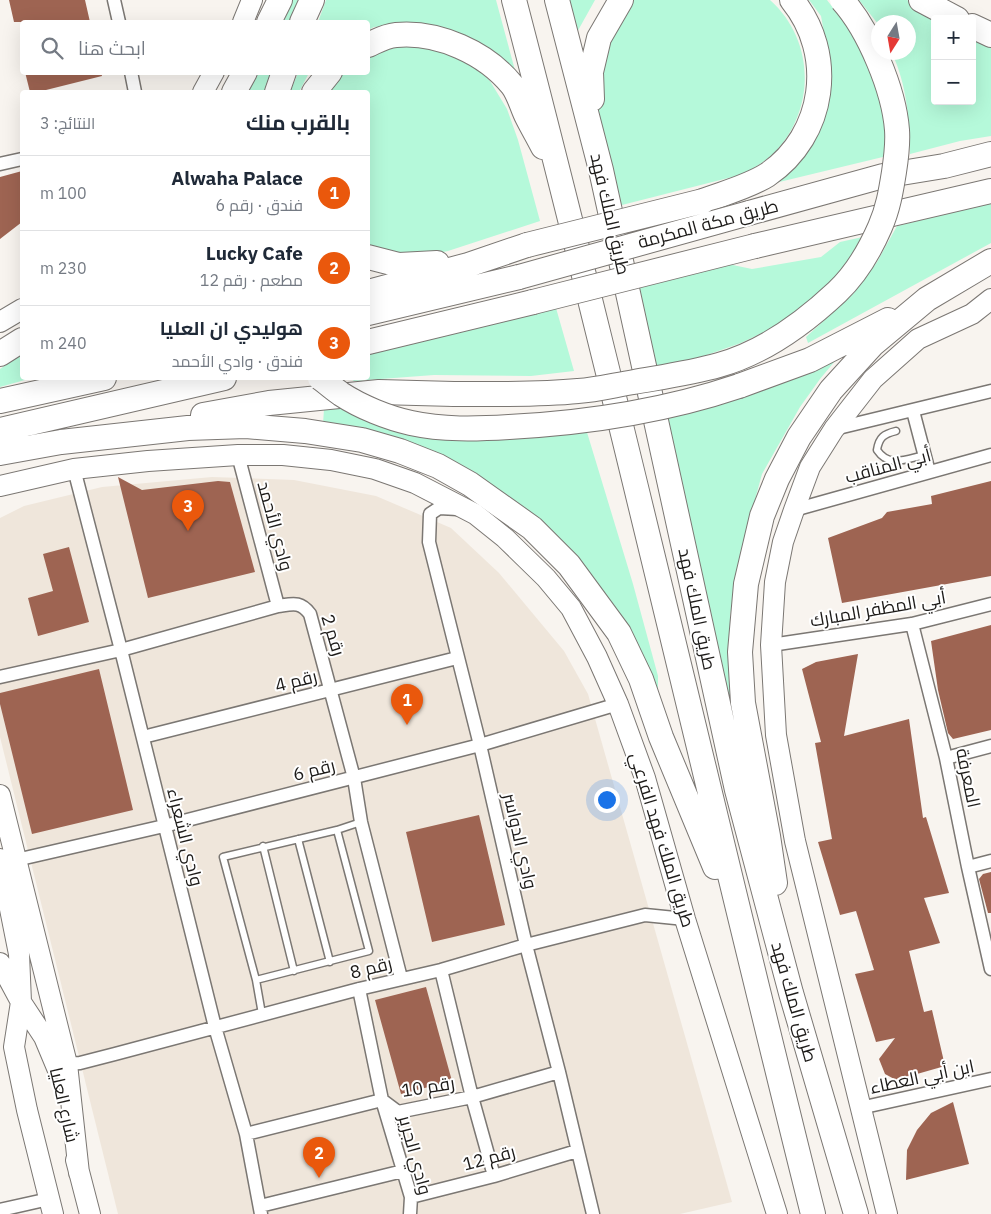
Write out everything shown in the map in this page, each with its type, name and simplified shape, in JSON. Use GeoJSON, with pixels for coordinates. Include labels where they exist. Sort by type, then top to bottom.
{"type":"FeatureCollection","features":[{"type":"Feature","properties":{"kind":"highway"},"geometry":{"type":"LineString","coordinates":[[270,20],[280,0]]}},
{"type":"Feature","properties":{"kind":"highway"},"geometry":{"type":"LineString","coordinates":[[303,20],[312,0]]}},
{"type":"Feature","properties":{"kind":"highway","name":"طريق الملك فهد"},"geometry":{"type":"LineString","coordinates":[[514,0],[561,180],[761,1008],[813,1214]]}},
{"type":"Feature","properties":{"kind":"highway","name":"طريق الملك فهد"},"geometry":{"type":"LineString","coordinates":[[557,0],[601,170],[737,790],[791,993],[856,1214]]}},
{"type":"Feature","properties":{"kind":"highway"},"geometry":{"type":"LineString","coordinates":[[601,170],[592,111],[591,72],[599,38],[621,0]]}},
{"type":"Feature","properties":{"kind":"highway"},"geometry":{"type":"LineString","coordinates":[[703,201],[756,181],[776,167],[800,141],[812,120],[820,85],[819,61],[809,27],[792,0]]}},
{"type":"Feature","properties":{"kind":"highway"},"geometry":{"type":"LineString","coordinates":[[0,453],[268,403],[379,392],[520,394],[579,391],[659,378],[720,365],[774,340],[798,324],[837,292],[858,266],[880,226],[890,199],[897,131],[891,96],[865,34],[842,0]]}},
{"type":"Feature","properties":{"kind":"highway"},"geometry":{"type":"LineString","coordinates":[[921,0],[949,15]]}},
{"type":"Feature","properties":{"kind":"highway"},"geometry":{"type":"LineString","coordinates":[[976,28],[991,35]]}},
{"type":"Feature","properties":{"kind":"highway"},"geometry":{"type":"LineString","coordinates":[[370,45],[382,38],[395,35],[424,36],[467,50],[486,62],[501,73],[514,87],[526,116],[561,180]]}},
{"type":"Feature","properties":{"kind":"highway"},"geometry":{"type":"LineString","coordinates":[[235,90],[243,75]]}},
{"type":"Feature","properties":{"kind":"highway"},"geometry":{"type":"LineString","coordinates":[[278,90],[283,75]]}},
{"type":"Feature","properties":{"kind":"highway"},"geometry":{"type":"LineString","coordinates":[[316,90],[328,75]]}},
{"type":"Feature","properties":{"kind":"highway","name":"طريق مكة المكرمة"},"geometry":{"type":"LineString","coordinates":[[370,314],[520,277],[883,176],[944,166],[991,154]]}},
{"type":"Feature","properties":{"kind":"highway"},"geometry":{"type":"LineString","coordinates":[[370,258],[398,265],[433,264],[528,245],[703,201],[883,176]]}},
{"type":"Feature","properties":{"kind":"highway","name":"طريق مكة المكرمة"},"geometry":{"type":"LineString","coordinates":[[370,342],[755,246],[991,191]]}},
{"type":"Feature","properties":{"kind":"highway"},"geometry":{"type":"LineString","coordinates":[[370,291],[468,265],[528,245]]}},
{"type":"Feature","properties":{"kind":"highway"},"geometry":{"type":"LineString","coordinates":[[323,380],[341,394],[388,416],[410,423],[438,428],[475,429],[582,421],[710,396],[810,360],[927,299],[991,261]]}},
{"type":"Feature","properties":{"kind":"highway"},"geometry":{"type":"LineString","coordinates":[[791,993],[768,836],[743,703],[740,652],[746,584],[762,516],[777,479],[799,437],[831,390],[873,344],[927,299]]}},
{"type":"Feature","properties":{"kind":"highway"},"geometry":{"type":"LineString","coordinates":[[0,354],[20,341]]}},
{"type":"Feature","properties":{"kind":"highway"},"geometry":{"type":"LineString","coordinates":[[0,401],[92,380]]}},
{"type":"Feature","properties":{"kind":"highway"},"geometry":{"type":"LineString","coordinates":[[0,430],[215,380]]}},
{"type":"Feature","properties":{"kind":"highway"},"geometry":{"type":"LineString","coordinates":[[62,442],[188,428],[246,426],[305,431],[362,440],[400,451],[438,466],[470,484],[532,528],[569,566],[600,606],[619,633],[638,672],[661,737],[726,893],[761,1008]]}},
{"type":"Feature","properties":{"kind":"main road"},"geometry":{"type":"LineString","coordinates":[[243,20],[252,0]]}},
{"type":"Feature","properties":{"kind":"main road"},"geometry":{"type":"LineString","coordinates":[[204,90],[212,75]]}},
{"type":"Feature","properties":{"kind":"main road"},"geometry":{"type":"LineString","coordinates":[[888,1214],[860,1108],[795,841],[776,735],[771,645],[775,582],[784,542],[810,467],[834,429],[873,379],[918,339],[972,314],[991,299]]}},
{"type":"Feature","properties":{"kind":"main road","name":"طريق الملك فهد الفرعي"},"geometry":{"type":"LineString","coordinates":[[28,479],[74,469],[148,461],[238,455],[283,455],[322,459],[375,469],[416,483],[468,510],[505,538],[546,578],[571,608],[597,657],[618,704],[645,778],[685,918],[775,1213]]}},
{"type":"Feature","properties":{"kind":"main road"},"geometry":{"type":"LineString","coordinates":[[0,486],[28,479]]}},
{"type":"Feature","properties":{"kind":"main road"},"geometry":{"type":"LineString","coordinates":[[0,490],[28,479]]}},
{"type":"Feature","properties":{"kind":"main road"},"geometry":{"type":"LineString","coordinates":[[0,796],[8,860],[67,1064],[79,1173]]}},
{"type":"Feature","properties":{"kind":"main road","name":"شارع العليا"},"geometry":{"type":"LineString","coordinates":[[8,860],[19,954],[21,1002],[14,1047],[27,1110],[51,1206]]}},
{"type":"Feature","properties":{"kind":"main road","name":"شارع العليا"},"geometry":{"type":"LineString","coordinates":[[0,963],[21,1002],[44,1037],[57,1068],[79,1173],[90,1214]]}},
{"type":"Feature","properties":{"kind":"main road"},"geometry":{"type":"LineString","coordinates":[[0,1048],[20,1133],[51,1206]]}},
{"type":"Feature","properties":{"kind":"street"},"geometry":{"type":"LineString","coordinates":[[114,0],[119,20]]}},
{"type":"Feature","properties":{"kind":"street"},"geometry":{"type":"LineString","coordinates":[[132,75],[135,90]]}},
{"type":"Feature","properties":{"kind":"street"},"geometry":{"type":"LineString","coordinates":[[0,164],[20,159]]}},
{"type":"Feature","properties":{"kind":"street"},"geometry":{"type":"LineString","coordinates":[[834,429],[991,391]]}},
{"type":"Feature","properties":{"kind":"street"},"geometry":{"type":"LineString","coordinates":[[913,411],[929,472]]}},
{"type":"Feature","properties":{"kind":"street","name":"وادي الأحمد"},"geometry":{"type":"LineString","coordinates":[[238,455],[278,606]]}},
{"type":"Feature","properties":{"kind":"street","name":"أبي المناقب"},"geometry":{"type":"LineString","coordinates":[[794,510],[991,455]]}},
{"type":"Feature","properties":{"kind":"street","name":"وادي الشعراء"},"geometry":{"type":"LineString","coordinates":[[74,469],[215,1027],[246,1134],[261,1210]]}},
{"type":"Feature","properties":{"kind":"street","name":"وادي الدواسر"},"geometry":{"type":"LineString","coordinates":[[468,510],[439,508],[430,514],[429,542],[480,745],[526,945],[559,1072],[592,1214]]}},
{"type":"Feature","properties":{"kind":"street","name":"رقم 2"},"geometry":{"type":"LineString","coordinates":[[0,677],[121,650],[278,606],[295,604],[305,607],[310,614],[354,778],[361,822],[401,978]]}},
{"type":"Feature","properties":{"kind":"street","name":"أبي المظفر المبارك"},"geometry":{"type":"LineString","coordinates":[[771,645],[912,624],[991,604]]}},
{"type":"Feature","properties":{"kind":"street","name":"المعرفة"},"geometry":{"type":"LineString","coordinates":[[912,624],[946,758],[991,969]]}},
{"type":"Feature","properties":{"kind":"street","name":"رقم 4"},"geometry":{"type":"LineString","coordinates":[[143,737],[457,658]]}},
{"type":"Feature","properties":{"kind":"street","name":"رقم 6"},"geometry":{"type":"LineString","coordinates":[[8,860],[164,826],[354,778],[480,745],[618,704]]}},
{"type":"Feature","properties":{"kind":"street"},"geometry":{"type":"LineString","coordinates":[[946,758],[991,746]]}},
{"type":"Feature","properties":{"kind":"street"},"geometry":{"type":"LineString","coordinates":[[968,867],[991,861]]}},
{"type":"Feature","properties":{"kind":"street","name":"رقم 8"},"geometry":{"type":"LineString","coordinates":[[67,1064],[80,1063],[401,978],[441,970],[526,945],[645,915],[685,918]]}},
{"type":"Feature","properties":{"kind":"street"},"geometry":{"type":"LineString","coordinates":[[441,970],[472,1097],[494,1176]]}},
{"type":"Feature","properties":{"kind":"street","name":"وادي الجرير"},"geometry":{"type":"LineString","coordinates":[[359,989],[382,1100],[411,1197],[410,1214]]}},
{"type":"Feature","properties":{"kind":"street","name":"رقم 10"},"geometry":{"type":"LineString","coordinates":[[246,1134],[382,1100],[398,1112],[472,1097],[559,1072]]}},
{"type":"Feature","properties":{"kind":"street","name":"ابن أبي العطاء"},"geometry":{"type":"LineString","coordinates":[[860,1108],[991,1080]]}},
{"type":"Feature","properties":{"kind":"street","name":"رقم 12"},"geometry":{"type":"LineString","coordinates":[[411,1197],[494,1176],[577,1151]]}},
{"type":"Feature","properties":{"kind":"street"},"geometry":{"type":"LineString","coordinates":[[261,1210],[403,1171]]}},
{"type":"Feature","properties":{"kind":"street"},"geometry":{"type":"LineString","coordinates":[[0,1210],[51,1206]]}},
{"type":"Feature","properties":{"kind":"lane"},"geometry":{"type":"LineString","coordinates":[[896,431],[884,434],[878,442],[877,450],[883,458],[893,462],[925,455]]}},
{"type":"Feature","properties":{"kind":"lane"},"geometry":{"type":"LineString","coordinates":[[262,1014],[256,980],[223,857],[337,830],[361,822]]}},
{"type":"Feature","properties":{"kind":"lane"},"geometry":{"type":"LineString","coordinates":[[256,980],[369,951],[337,830]]}},
{"type":"Feature","properties":{"kind":"lane"},"geometry":{"type":"LineString","coordinates":[[298,839],[330,962]]}},
{"type":"Feature","properties":{"kind":"lane"},"geometry":{"type":"LineString","coordinates":[[263,846],[294,971]]}},
{"type":"Feature","properties":{"kind":"shaded area"},"geometry":{"type":"Polygon","coordinates":[[[212,477],[294,480],[376,496],[451,528],[499,573],[564,651],[588,694],[732,1202],[680,1214],[118,1214],[0,737],[0,518],[24,506],[102,487],[212,477]]]}},
{"type":"Feature","properties":{"kind":"green space"},"geometry":{"type":"Polygon","coordinates":[[[292,0],[298,0],[291,20],[283,20],[292,0]]]}},
{"type":"Feature","properties":{"kind":"green space"},"geometry":{"type":"Polygon","coordinates":[[[326,0],[496,0],[516,74],[489,51],[467,36],[459,33],[427,26],[406,25],[374,27],[370,29],[370,20],[319,20],[326,0]]]}},
{"type":"Feature","properties":{"kind":"green space"},"geometry":{"type":"Polygon","coordinates":[[[556,0],[595,0],[571,43],[556,0]]]}},
{"type":"Feature","properties":{"kind":"green space"},"geometry":{"type":"Polygon","coordinates":[[[628,0],[770,0],[785,16],[796,35],[802,54],[805,75],[803,96],[798,116],[788,135],[775,152],[754,168],[740,175],[618,206],[593,103],[616,14],[628,0]]]}},
{"type":"Feature","properties":{"kind":"green space"},"geometry":{"type":"Polygon","coordinates":[[[809,0],[827,0],[865,49],[888,124],[887,156],[771,184],[822,122],[831,71],[821,16],[809,0]]]}},
{"type":"Feature","properties":{"kind":"green space"},"geometry":{"type":"Polygon","coordinates":[[[859,0],[907,0],[935,15],[931,15],[931,105],[976,105],[976,35],[991,41],[991,136],[960,141],[910,154],[906,102],[895,60],[916,60],[916,15],[871,15],[859,0]]]}},
{"type":"Feature","properties":{"kind":"green space"},"geometry":{"type":"Polygon","coordinates":[[[385,45],[434,46],[478,69],[490,81],[507,109],[518,140],[540,221],[448,251],[433,254],[403,255],[370,248],[370,90],[319,90],[332,75],[370,75],[370,49],[385,45]]]}},
{"type":"Feature","properties":{"kind":"green space"},"geometry":{"type":"Polygon","coordinates":[[[258,75],[272,75],[267,90],[248,90],[258,75]]]}},
{"type":"Feature","properties":{"kind":"green space"},"geometry":{"type":"Polygon","coordinates":[[[297,75],[308,75],[300,90],[291,90],[297,75]]]}},
{"type":"Feature","properties":{"kind":"green space"},"geometry":{"type":"Polygon","coordinates":[[[991,203],[991,243],[808,343],[806,337],[853,294],[877,262],[897,226],[991,203]]]}},
{"type":"Feature","properties":{"kind":"green space"},"geometry":{"type":"Polygon","coordinates":[[[867,236],[841,276],[779,325],[741,343],[704,356],[649,370],[635,283],[723,263],[752,269],[821,257],[840,242],[867,236]]]}},
{"type":"Feature","properties":{"kind":"green space"},"geometry":{"type":"Polygon","coordinates":[[[556,308],[574,371],[531,376],[434,375],[370,380],[370,354],[556,308]]]}},
{"type":"Feature","properties":{"kind":"green space"},"geometry":{"type":"Polygon","coordinates":[[[20,355],[20,380],[25,380],[0,387],[0,369],[20,355]]]}},
{"type":"Feature","properties":{"kind":"green space"},"geometry":{"type":"Polygon","coordinates":[[[840,355],[800,407],[762,474],[740,555],[730,616],[730,699],[658,418],[840,355]]]}},
{"type":"Feature","properties":{"kind":"green space"},"geometry":{"type":"Polygon","coordinates":[[[348,407],[387,425],[586,429],[633,584],[658,676],[658,690],[621,622],[548,531],[323,424],[324,409],[348,407]]]}},
{"type":"Feature","properties":{"kind":"building"},"geometry":{"type":"Polygon","coordinates":[[[9,0],[85,0],[90,20],[20,20],[20,22],[14,22],[9,0]]]}},
{"type":"Feature","properties":{"kind":"building"},"geometry":{"type":"Polygon","coordinates":[[[26,75],[102,76],[46,90],[30,90],[26,75]]]}},
{"type":"Feature","properties":{"kind":"building"},"geometry":{"type":"Polygon","coordinates":[[[20,172],[20,224],[0,239],[0,177],[20,172]]]}},
{"type":"Feature","properties":{"kind":"building"},"geometry":{"type":"Polygon","coordinates":[[[118,477],[142,490],[218,481],[230,482],[255,572],[148,598],[118,477]]]}},
{"type":"Feature","properties":{"kind":"building"},"geometry":{"type":"Polygon","coordinates":[[[991,481],[991,576],[842,603],[828,538],[882,518],[887,512],[932,504],[931,496],[991,481]]]}},
{"type":"Feature","properties":{"kind":"building"},"geometry":{"type":"Polygon","coordinates":[[[69,547],[89,622],[38,636],[28,598],[53,591],[43,554],[69,547]]]}},
{"type":"Feature","properties":{"kind":"building"},"geometry":{"type":"Polygon","coordinates":[[[991,625],[991,730],[953,739],[948,733],[938,690],[931,641],[991,625]]]}},
{"type":"Feature","properties":{"kind":"building"},"geometry":{"type":"Polygon","coordinates":[[[858,654],[844,736],[909,719],[923,818],[926,817],[949,893],[924,898],[940,943],[909,951],[924,1012],[932,1010],[945,1066],[896,1080],[885,1074],[879,1059],[895,1038],[876,1042],[855,974],[874,970],[856,911],[840,915],[818,842],[832,839],[815,743],[821,742],[802,669],[816,662],[858,654]]]}},
{"type":"Feature","properties":{"kind":"building"},"geometry":{"type":"Polygon","coordinates":[[[99,669],[133,810],[32,834],[0,704],[0,693],[99,669]]]}},
{"type":"Feature","properties":{"kind":"building"},"geometry":{"type":"Polygon","coordinates":[[[479,815],[505,925],[432,942],[406,832],[479,815]]]}},
{"type":"Feature","properties":{"kind":"building"},"geometry":{"type":"Polygon","coordinates":[[[991,872],[991,913],[988,913],[979,879],[983,874],[991,872]]]}},
{"type":"Feature","properties":{"kind":"building"},"geometry":{"type":"Polygon","coordinates":[[[426,987],[452,1081],[401,1094],[375,1000],[426,987]]]}},
{"type":"Feature","properties":{"kind":"building"},"geometry":{"type":"Polygon","coordinates":[[[953,1102],[969,1164],[906,1180],[907,1150],[917,1130],[931,1113],[953,1102]]]}},
{"type":"Feature","properties":{"kind":"place","name":"هوليدي ان العليا"},"geometry":{"type":"Point","coordinates":[188,531]}},
{"type":"Feature","properties":{"kind":"place","name":"Alwaha Palace"},"geometry":{"type":"Point","coordinates":[407,725]}},
{"type":"Feature","properties":{"kind":"place","name":"Lucky Cafe"},"geometry":{"type":"Point","coordinates":[319,1178]}}]}
